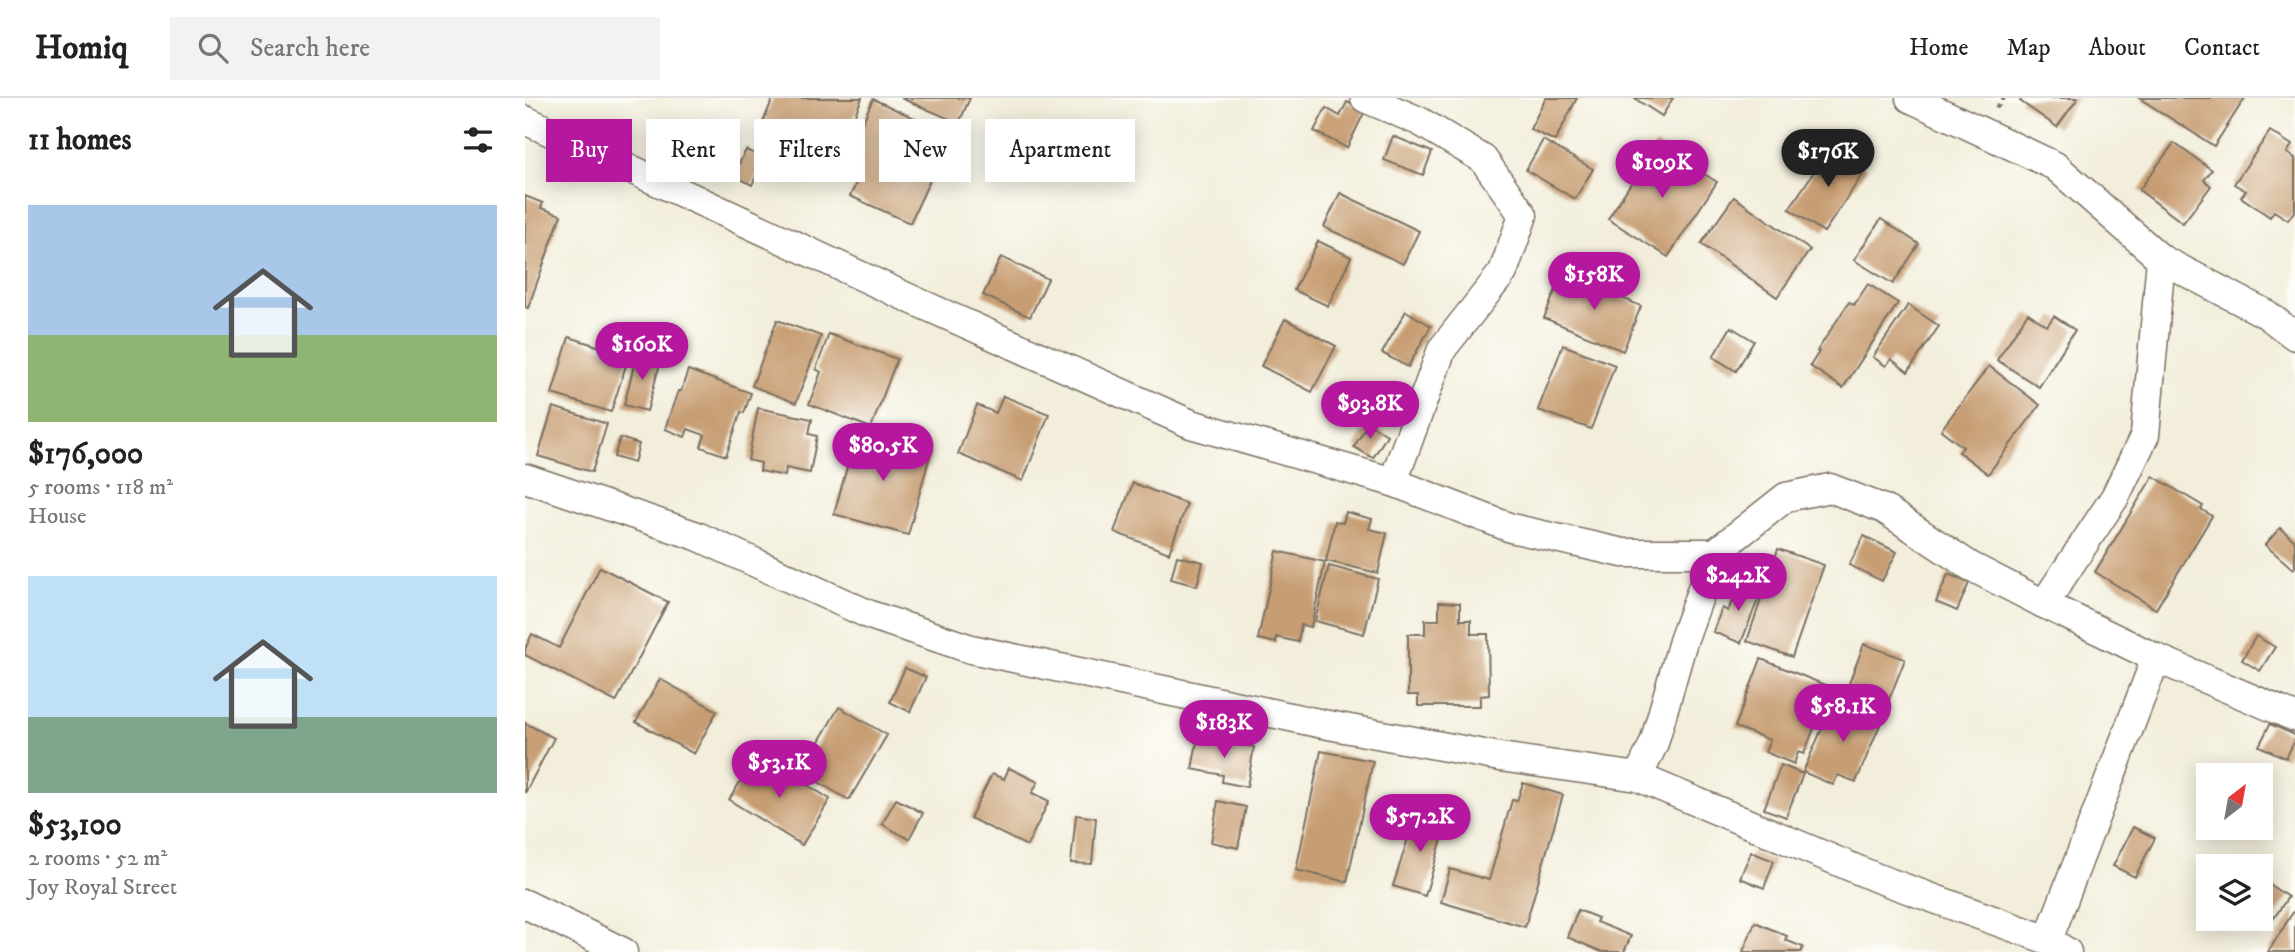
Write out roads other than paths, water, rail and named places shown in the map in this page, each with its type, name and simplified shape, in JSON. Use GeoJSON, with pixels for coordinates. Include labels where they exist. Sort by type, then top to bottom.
{"type":"FeatureCollection","features":[{"type":"Feature","properties":{"kind":"street"},"geometry":{"type":"LineString","coordinates":[[1365,98],[1419,121],[1483,159],[1523,215],[1503,272],[1442,349],[1393,482]]}},
{"type":"Feature","properties":{"kind":"street"},"geometry":{"type":"LineString","coordinates":[[1910,98],[2055,166],[2161,259],[2266,314],[2295,337]]}},
{"type":"Feature","properties":{"kind":"street"},"geometry":{"type":"LineString","coordinates":[[525,120],[915,301],[1191,424],[1393,482],[1511,528],[1623,552],[1715,552]]}},
{"type":"Feature","properties":{"kind":"street"},"geometry":{"type":"LineString","coordinates":[[2044,604],[2115,497],[2145,435],[2161,259]]}},
{"type":"Feature","properties":{"kind":"street"},"geometry":{"type":"LineString","coordinates":[[525,478],[697,536],[870,615],[971,649],[1323,724],[1500,757],[1638,777],[1877,878],[2057,946],[2156,658]]}},
{"type":"Feature","properties":{"kind":"street"},"geometry":{"type":"LineString","coordinates":[[1638,777],[1654,743],[1683,641],[1715,552],[1786,497],[1830,488],[1884,509],[1970,566],[2044,604],[2156,658],[2295,717]]}},
{"type":"Feature","properties":{"kind":"street"},"geometry":{"type":"LineString","coordinates":[[525,904],[624,952]]}}]}
